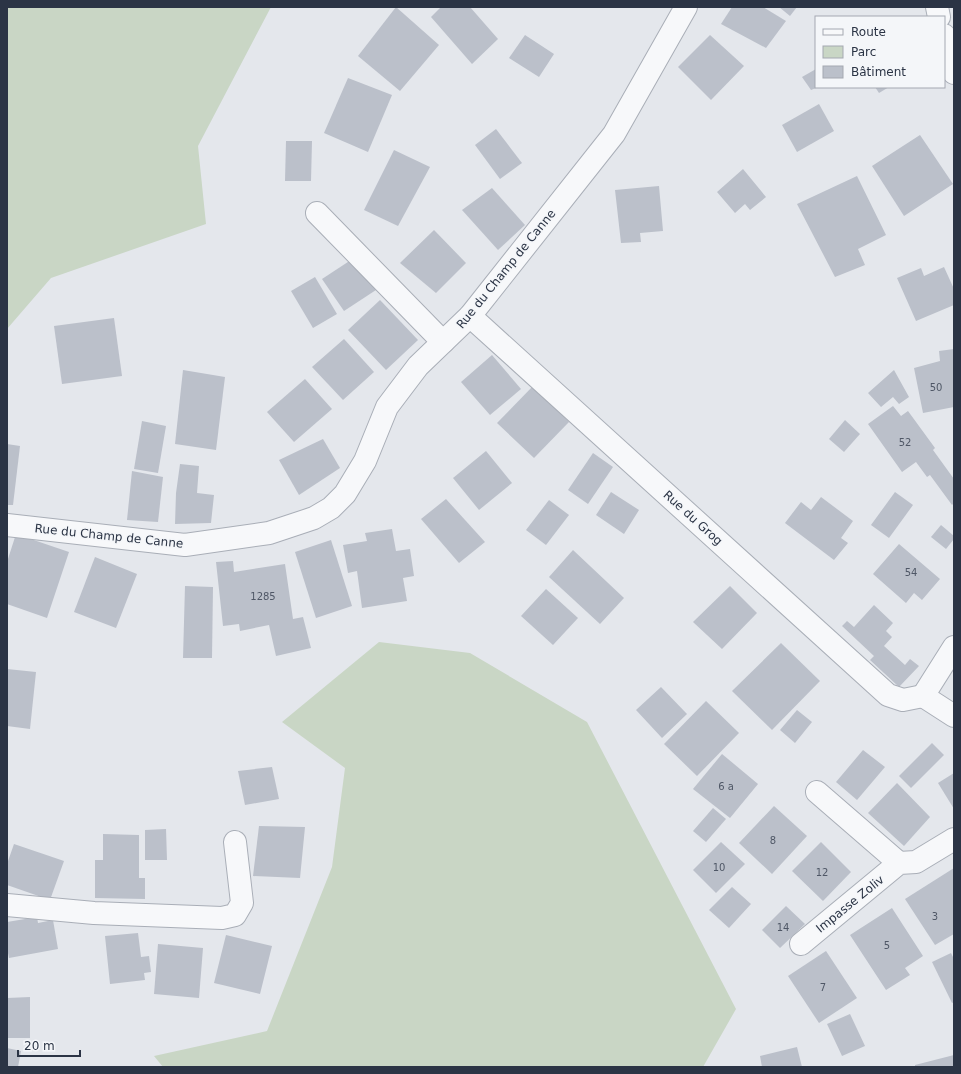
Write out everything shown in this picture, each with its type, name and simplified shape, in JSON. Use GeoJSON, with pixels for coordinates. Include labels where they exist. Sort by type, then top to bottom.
{"type":"FeatureCollection","features":[{"type":"Feature","properties":{"kind":"street","name":"Rue du Champ de Canne"},"geometry":{"type":"LineString","coordinates":[[7,525],[185,545],[269,533],[314,518],[331,508],[345,494],[366,461],[387,407],[418,366],[470,316],[614,134],[686,7]]}},
{"type":"Feature","properties":{"kind":"street"},"geometry":{"type":"LineString","coordinates":[[945,38],[954,73]]}},
{"type":"Feature","properties":{"kind":"street"},"geometry":{"type":"LineString","coordinates":[[317,214],[443,342]]}},
{"type":"Feature","properties":{"kind":"street","name":"Rue du Grog"},"geometry":{"type":"LineString","coordinates":[[470,316],[888,696],[903,700],[923,696]]}},
{"type":"Feature","properties":{"kind":"street"},"geometry":{"type":"LineString","coordinates":[[954,646],[923,696],[954,716]]}},
{"type":"Feature","properties":{"kind":"street"},"geometry":{"type":"LineString","coordinates":[[817,792],[899,864]]}},
{"type":"Feature","properties":{"kind":"street","name":"Impasse Zoliv"},"geometry":{"type":"LineString","coordinates":[[801,944],[899,864],[916,862],[954,839]]}},
{"type":"Feature","properties":{"kind":"street"},"geometry":{"type":"LineString","coordinates":[[7,905],[94,913],[222,918],[235,915],[242,903],[235,842]]}},
{"type":"Feature","properties":{"kind":"green space"},"geometry":{"type":"Polygon","coordinates":[[[7,7],[271,7],[198,146],[206,224],[51,278],[7,329],[7,7]]]}},
{"type":"Feature","properties":{"kind":"green space"},"geometry":{"type":"Polygon","coordinates":[[[379,642],[470,653],[587,722],[736,1009],[703,1067],[163,1067],[154,1056],[267,1031],[332,867],[345,768],[282,722],[379,642]]]}},
{"type":"Feature","properties":{"kind":"building"},"geometry":{"type":"Polygon","coordinates":[[[396,7],[439,45],[400,91],[358,56],[396,7]]]}},
{"type":"Feature","properties":{"kind":"building"},"geometry":{"type":"Polygon","coordinates":[[[441,7],[470,7],[498,39],[472,64],[431,17],[441,7]]]}},
{"type":"Feature","properties":{"kind":"building"},"geometry":{"type":"Polygon","coordinates":[[[732,7],[763,7],[786,21],[766,48],[721,24],[732,7]]]}},
{"type":"Feature","properties":{"kind":"building"},"geometry":{"type":"Polygon","coordinates":[[[779,7],[797,7],[790,16],[779,7]]]}},
{"type":"Feature","properties":{"kind":"building"},"geometry":{"type":"Polygon","coordinates":[[[525,35],[554,54],[539,77],[509,58],[525,35]]]}},
{"type":"Feature","properties":{"kind":"building"},"geometry":{"type":"Polygon","coordinates":[[[710,35],[744,66],[711,100],[678,67],[710,35]]]}},
{"type":"Feature","properties":{"kind":"building"},"geometry":{"type":"Polygon","coordinates":[[[815,70],[816,88],[811,90],[802,77],[815,70]]]}},
{"type":"Feature","properties":{"kind":"building"},"geometry":{"type":"Polygon","coordinates":[[[348,78],[392,95],[368,152],[324,133],[348,78]]]}},
{"type":"Feature","properties":{"kind":"building"},"geometry":{"type":"Polygon","coordinates":[[[876,88],[887,88],[879,93],[876,88]]]}},
{"type":"Feature","properties":{"kind":"building"},"geometry":{"type":"Polygon","coordinates":[[[819,104],[834,131],[797,152],[782,125],[819,104]]]}},
{"type":"Feature","properties":{"kind":"building"},"geometry":{"type":"Polygon","coordinates":[[[496,129],[522,163],[500,179],[475,145],[496,129]]]}},
{"type":"Feature","properties":{"kind":"building"},"geometry":{"type":"Polygon","coordinates":[[[920,135],[953,184],[904,216],[872,166],[920,135]]]}},
{"type":"Feature","properties":{"kind":"building"},"geometry":{"type":"Polygon","coordinates":[[[286,141],[312,141],[311,181],[285,181],[286,141]]]}},
{"type":"Feature","properties":{"kind":"building"},"geometry":{"type":"Polygon","coordinates":[[[394,150],[430,167],[398,226],[364,210],[394,150]]]}},
{"type":"Feature","properties":{"kind":"building"},"geometry":{"type":"Polygon","coordinates":[[[743,169],[766,197],[750,210],[745,204],[735,213],[717,192],[743,169]]]}},
{"type":"Feature","properties":{"kind":"building"},"geometry":{"type":"Polygon","coordinates":[[[857,176],[886,235],[858,249],[865,265],[835,277],[797,204],[857,176]]]}},
{"type":"Feature","properties":{"kind":"building"},"geometry":{"type":"Polygon","coordinates":[[[659,186],[663,231],[640,233],[641,242],[621,243],[615,190],[659,186]]]}},
{"type":"Feature","properties":{"kind":"building"},"geometry":{"type":"Polygon","coordinates":[[[492,188],[525,225],[498,250],[462,210],[492,188]]]}},
{"type":"Feature","properties":{"kind":"building"},"geometry":{"type":"Polygon","coordinates":[[[434,230],[466,263],[436,293],[400,263],[434,230]]]}},
{"type":"Feature","properties":{"kind":"building"},"geometry":{"type":"Polygon","coordinates":[[[354,258],[376,290],[344,311],[322,279],[354,258]]]}},
{"type":"Feature","properties":{"kind":"building"},"geometry":{"type":"Polygon","coordinates":[[[944,267],[954,289],[954,305],[916,321],[897,278],[921,268],[924,276],[944,267]]]}},
{"type":"Feature","properties":{"kind":"building"},"geometry":{"type":"Polygon","coordinates":[[[315,277],[337,314],[313,328],[291,291],[315,277]]]}},
{"type":"Feature","properties":{"kind":"building"},"geometry":{"type":"Polygon","coordinates":[[[380,300],[418,340],[386,370],[348,330],[380,300]]]}},
{"type":"Feature","properties":{"kind":"building"},"geometry":{"type":"Polygon","coordinates":[[[114,318],[122,376],[62,384],[54,326],[114,318]]]}},
{"type":"Feature","properties":{"kind":"building"},"geometry":{"type":"Polygon","coordinates":[[[344,339],[374,372],[343,400],[312,367],[344,339]]]}},
{"type":"Feature","properties":{"kind":"building"},"geometry":{"type":"Polygon","coordinates":[[[954,349],[954,407],[923,413],[914,368],[940,361],[939,351],[954,349]]]}},
{"type":"Feature","properties":{"kind":"building"},"geometry":{"type":"Polygon","coordinates":[[[492,355],[521,389],[490,415],[461,382],[492,355]]]}},
{"type":"Feature","properties":{"kind":"building"},"geometry":{"type":"Polygon","coordinates":[[[183,370],[225,377],[216,450],[175,444],[183,370]]]}},
{"type":"Feature","properties":{"kind":"building"},"geometry":{"type":"Polygon","coordinates":[[[894,370],[909,397],[899,404],[893,397],[881,407],[868,393],[894,370]]]}},
{"type":"Feature","properties":{"kind":"building"},"geometry":{"type":"Polygon","coordinates":[[[305,379],[332,409],[294,442],[267,412],[305,379]]]}},
{"type":"Feature","properties":{"kind":"building"},"geometry":{"type":"Polygon","coordinates":[[[533,386],[569,422],[534,458],[497,423],[533,386]]]}},
{"type":"Feature","properties":{"kind":"building"},"geometry":{"type":"Polygon","coordinates":[[[893,406],[901,416],[908,411],[935,448],[933,450],[954,479],[954,503],[952,505],[930,475],[927,477],[916,462],[902,472],[868,424],[893,406]]]}},
{"type":"Feature","properties":{"kind":"building"},"geometry":{"type":"Polygon","coordinates":[[[845,420],[860,434],[844,452],[829,439],[845,420]]]}},
{"type":"Feature","properties":{"kind":"building"},"geometry":{"type":"Polygon","coordinates":[[[142,421],[166,426],[158,473],[134,469],[142,421]]]}},
{"type":"Feature","properties":{"kind":"building"},"geometry":{"type":"Polygon","coordinates":[[[323,439],[340,468],[299,495],[279,460],[323,439]]]}},
{"type":"Feature","properties":{"kind":"building"},"geometry":{"type":"Polygon","coordinates":[[[7,444],[20,446],[13,505],[7,505],[7,444]]]}},
{"type":"Feature","properties":{"kind":"building"},"geometry":{"type":"Polygon","coordinates":[[[486,451],[512,483],[479,510],[453,478],[486,451]]]}},
{"type":"Feature","properties":{"kind":"building"},"geometry":{"type":"Polygon","coordinates":[[[593,453],[613,467],[588,504],[568,490],[593,453]]]}},
{"type":"Feature","properties":{"kind":"building"},"geometry":{"type":"Polygon","coordinates":[[[180,464],[199,466],[197,493],[214,495],[211,523],[175,524],[176,493],[180,464]]]}},
{"type":"Feature","properties":{"kind":"building"},"geometry":{"type":"Polygon","coordinates":[[[132,471],[163,477],[158,522],[127,520],[132,471]]]}},
{"type":"Feature","properties":{"kind":"building"},"geometry":{"type":"Polygon","coordinates":[[[611,492],[639,510],[624,534],[596,515],[611,492]]]}},
{"type":"Feature","properties":{"kind":"building"},"geometry":{"type":"Polygon","coordinates":[[[895,492],[913,505],[889,538],[871,525],[895,492]]]}},
{"type":"Feature","properties":{"kind":"building"},"geometry":{"type":"Polygon","coordinates":[[[821,497],[853,521],[841,538],[848,543],[834,560],[785,523],[801,502],[811,510],[821,497]]]}},
{"type":"Feature","properties":{"kind":"building"},"geometry":{"type":"Polygon","coordinates":[[[446,499],[485,542],[459,563],[421,519],[446,499]]]}},
{"type":"Feature","properties":{"kind":"building"},"geometry":{"type":"Polygon","coordinates":[[[549,500],[569,515],[546,545],[526,530],[549,500]]]}},
{"type":"Feature","properties":{"kind":"building"},"geometry":{"type":"Polygon","coordinates":[[[941,525],[954,536],[954,539],[946,549],[931,537],[941,525]]]}},
{"type":"Feature","properties":{"kind":"building"},"geometry":{"type":"Polygon","coordinates":[[[392,529],[396,551],[410,549],[414,576],[403,578],[407,601],[362,608],[357,571],[348,573],[343,545],[367,541],[365,533],[392,529]]]}},
{"type":"Feature","properties":{"kind":"building"},"geometry":{"type":"Polygon","coordinates":[[[16,534],[69,552],[47,618],[7,604],[7,562],[16,534]]]}},
{"type":"Feature","properties":{"kind":"building"},"geometry":{"type":"Polygon","coordinates":[[[331,540],[352,606],[316,618],[295,552],[331,540]]]}},
{"type":"Feature","properties":{"kind":"building"},"geometry":{"type":"Polygon","coordinates":[[[899,544],[940,579],[922,600],[914,593],[906,603],[873,574],[899,544]]]}},
{"type":"Feature","properties":{"kind":"building"},"geometry":{"type":"Polygon","coordinates":[[[573,550],[624,598],[600,624],[549,577],[573,550]]]}},
{"type":"Feature","properties":{"kind":"building"},"geometry":{"type":"Polygon","coordinates":[[[95,557],[137,574],[116,628],[74,612],[95,557]]]}},
{"type":"Feature","properties":{"kind":"building"},"geometry":{"type":"Polygon","coordinates":[[[233,561],[234,572],[285,564],[293,619],[303,617],[311,648],[276,656],[269,625],[240,631],[239,624],[223,626],[216,562],[233,561]]]}},
{"type":"Feature","properties":{"kind":"building"},"geometry":{"type":"Polygon","coordinates":[[[185,586],[213,587],[212,658],[183,658],[185,586]]]}},
{"type":"Feature","properties":{"kind":"building"},"geometry":{"type":"Polygon","coordinates":[[[730,586],[757,613],[722,649],[693,622],[730,586]]]}},
{"type":"Feature","properties":{"kind":"building"},"geometry":{"type":"Polygon","coordinates":[[[546,589],[578,618],[553,645],[521,616],[546,589]]]}},
{"type":"Feature","properties":{"kind":"building"},"geometry":{"type":"Polygon","coordinates":[[[874,605],[893,623],[886,631],[892,637],[884,646],[905,665],[910,659],[919,666],[899,687],[870,660],[874,656],[842,626],[847,621],[854,627],[874,605]]]}},
{"type":"Feature","properties":{"kind":"building"},"geometry":{"type":"Polygon","coordinates":[[[781,643],[820,681],[772,730],[732,691],[781,643]]]}},
{"type":"Feature","properties":{"kind":"building"},"geometry":{"type":"Polygon","coordinates":[[[7,669],[36,672],[30,729],[7,726],[7,669]]]}},
{"type":"Feature","properties":{"kind":"building"},"geometry":{"type":"Polygon","coordinates":[[[661,687],[687,714],[662,738],[636,710],[661,687]]]}},
{"type":"Feature","properties":{"kind":"building"},"geometry":{"type":"Polygon","coordinates":[[[706,701],[739,733],[697,776],[664,744],[706,701]]]}},
{"type":"Feature","properties":{"kind":"building"},"geometry":{"type":"Polygon","coordinates":[[[797,710],[812,722],[795,743],[780,730],[797,710]]]}},
{"type":"Feature","properties":{"kind":"building"},"geometry":{"type":"Polygon","coordinates":[[[932,743],[944,755],[911,788],[899,776],[932,743]]]}},
{"type":"Feature","properties":{"kind":"building"},"geometry":{"type":"Polygon","coordinates":[[[863,750],[885,767],[857,800],[836,782],[863,750]]]}},
{"type":"Feature","properties":{"kind":"building"},"geometry":{"type":"Polygon","coordinates":[[[722,754],[758,784],[730,818],[693,789],[722,754]]]}},
{"type":"Feature","properties":{"kind":"building"},"geometry":{"type":"Polygon","coordinates":[[[272,767],[279,799],[245,805],[238,771],[272,767]]]}},
{"type":"Feature","properties":{"kind":"building"},"geometry":{"type":"Polygon","coordinates":[[[954,773],[954,809],[938,783],[954,773]]]}},
{"type":"Feature","properties":{"kind":"building"},"geometry":{"type":"Polygon","coordinates":[[[897,783],[930,817],[904,846],[868,813],[897,783]]]}},
{"type":"Feature","properties":{"kind":"building"},"geometry":{"type":"Polygon","coordinates":[[[774,806],[807,836],[772,874],[739,843],[774,806]]]}},
{"type":"Feature","properties":{"kind":"building"},"geometry":{"type":"Polygon","coordinates":[[[713,808],[726,819],[706,842],[693,831],[713,808]]]}},
{"type":"Feature","properties":{"kind":"building"},"geometry":{"type":"Polygon","coordinates":[[[259,826],[305,827],[300,878],[253,876],[259,826]]]}},
{"type":"Feature","properties":{"kind":"building"},"geometry":{"type":"Polygon","coordinates":[[[166,829],[167,860],[145,860],[145,830],[166,829]]]}},
{"type":"Feature","properties":{"kind":"building"},"geometry":{"type":"Polygon","coordinates":[[[103,834],[139,835],[139,878],[145,878],[145,899],[95,898],[95,860],[103,860],[103,834]]]}},
{"type":"Feature","properties":{"kind":"building"},"geometry":{"type":"Polygon","coordinates":[[[721,842],[745,864],[716,893],[693,870],[721,842]]]}},
{"type":"Feature","properties":{"kind":"building"},"geometry":{"type":"Polygon","coordinates":[[[821,842],[851,872],[823,901],[792,871],[821,842]]]}},
{"type":"Feature","properties":{"kind":"building"},"geometry":{"type":"Polygon","coordinates":[[[14,844],[64,861],[50,900],[7,885],[7,864],[14,844]]]}},
{"type":"Feature","properties":{"kind":"building"},"geometry":{"type":"Polygon","coordinates":[[[954,868],[954,934],[935,945],[905,899],[954,868]]]}},
{"type":"Feature","properties":{"kind":"building"},"geometry":{"type":"Polygon","coordinates":[[[732,887],[751,904],[729,928],[709,910],[732,887]]]}},
{"type":"Feature","properties":{"kind":"building"},"geometry":{"type":"Polygon","coordinates":[[[786,906],[805,924],[780,948],[762,930],[786,906]]]}},
{"type":"Feature","properties":{"kind":"building"},"geometry":{"type":"Polygon","coordinates":[[[892,908],[923,956],[905,968],[910,975],[886,990],[850,935],[892,908]]]}},
{"type":"Feature","properties":{"kind":"building"},"geometry":{"type":"Polygon","coordinates":[[[37,917],[38,923],[53,920],[58,949],[9,958],[7,948],[7,922],[37,917]]]}},
{"type":"Feature","properties":{"kind":"building"},"geometry":{"type":"Polygon","coordinates":[[[138,933],[141,957],[149,956],[151,972],[144,973],[145,980],[110,984],[105,936],[138,933]]]}},
{"type":"Feature","properties":{"kind":"building"},"geometry":{"type":"Polygon","coordinates":[[[226,935],[272,946],[260,994],[214,983],[226,935]]]}},
{"type":"Feature","properties":{"kind":"building"},"geometry":{"type":"Polygon","coordinates":[[[158,944],[203,948],[199,998],[154,994],[158,944]]]}},
{"type":"Feature","properties":{"kind":"building"},"geometry":{"type":"Polygon","coordinates":[[[826,951],[857,998],[819,1023],[788,976],[826,951]]]}},
{"type":"Feature","properties":{"kind":"building"},"geometry":{"type":"Polygon","coordinates":[[[951,953],[954,959],[954,1002],[952,1003],[932,962],[951,953]]]}},
{"type":"Feature","properties":{"kind":"building"},"geometry":{"type":"Polygon","coordinates":[[[30,997],[30,1038],[7,1038],[7,998],[30,997]]]}},
{"type":"Feature","properties":{"kind":"building"},"geometry":{"type":"Polygon","coordinates":[[[850,1014],[865,1046],[842,1056],[827,1024],[850,1014]]]}},
{"type":"Feature","properties":{"kind":"building"},"geometry":{"type":"Polygon","coordinates":[[[797,1047],[802,1067],[762,1067],[760,1056],[797,1047]]]}},
{"type":"Feature","properties":{"kind":"building"},"geometry":{"type":"Polygon","coordinates":[[[7,1048],[21,1051],[18,1067],[7,1067],[7,1048]]]}},
{"type":"Feature","properties":{"kind":"building"},"geometry":{"type":"Polygon","coordinates":[[[954,1055],[954,1067],[915,1067],[915,1065],[954,1055]]]}}]}
